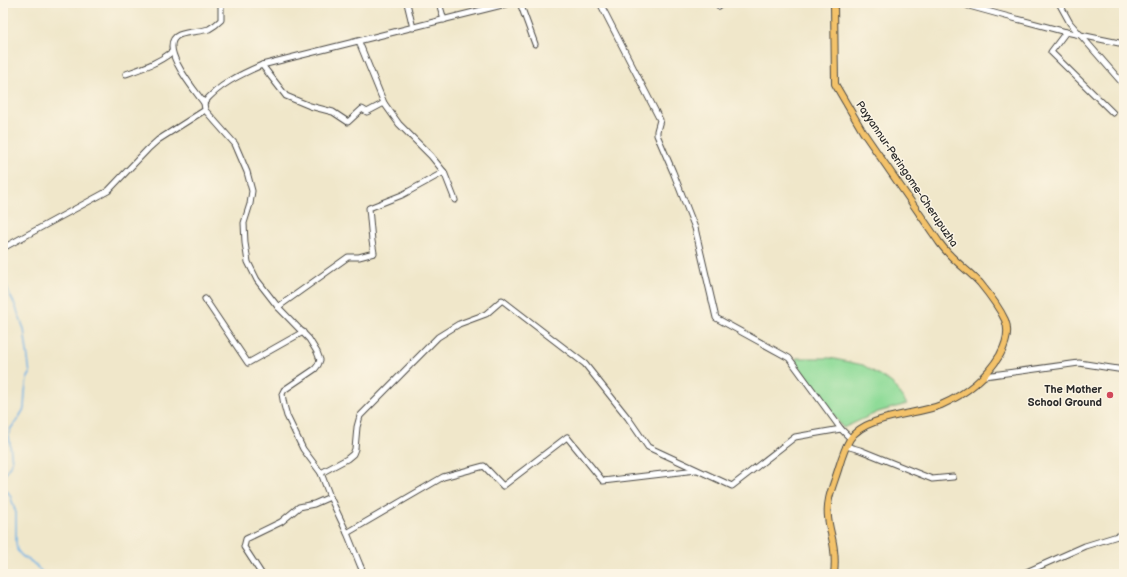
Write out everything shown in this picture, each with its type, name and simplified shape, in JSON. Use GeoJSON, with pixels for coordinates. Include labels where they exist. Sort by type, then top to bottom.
{"type":"FeatureCollection","features":[{"type":"Feature","properties":{"kind":"main road","name":"Payyannur-Peringome-Cherupuzha"},"geometry":{"type":"LineString","coordinates":[[834,3],[835,84],[863,132],[939,242],[949,254],[980,283],[997,307],[1006,322],[1007,335],[1005,346],[992,367],[985,376],[968,389],[940,405],[887,418],[861,428],[850,438],[831,489],[828,503],[828,517],[834,550],[834,574]]}},
{"type":"Feature","properties":{"kind":"street"},"geometry":{"type":"LineString","coordinates":[[221,3],[221,20],[210,29],[178,36],[173,40],[171,47],[172,52],[180,69],[204,103],[205,110],[235,144],[248,172],[252,191],[250,204],[244,223],[248,262],[257,280],[278,307],[304,332],[317,352],[320,360],[315,369],[289,385],[284,390],[282,394],[284,405],[287,416],[303,450],[321,473],[364,574]]}},
{"type":"Feature","properties":{"kind":"street"},"geometry":{"type":"LineString","coordinates":[[408,3],[413,28]]}},
{"type":"Feature","properties":{"kind":"street"},"geometry":{"type":"LineString","coordinates":[[439,3],[444,20]]}},
{"type":"Feature","properties":{"kind":"street"},"geometry":{"type":"LineString","coordinates":[[204,103],[213,93],[243,73],[262,65],[509,3]]}},
{"type":"Feature","properties":{"kind":"street"},"geometry":{"type":"LineString","coordinates":[[520,3],[535,44]]}},
{"type":"Feature","properties":{"kind":"street"},"geometry":{"type":"LineString","coordinates":[[600,3],[660,120],[656,131],[657,135],[695,228],[716,318],[789,358],[841,429],[850,438]]}},
{"type":"Feature","properties":{"kind":"street"},"geometry":{"type":"LineString","coordinates":[[963,3],[969,6],[1066,32],[1124,44]]}},
{"type":"Feature","properties":{"kind":"street"},"geometry":{"type":"LineString","coordinates":[[1059,3],[1070,23],[1124,85]]}},
{"type":"Feature","properties":{"kind":"street"},"geometry":{"type":"LineString","coordinates":[[1066,32],[1051,52],[1114,113]]}},
{"type":"Feature","properties":{"kind":"street"},"geometry":{"type":"LineString","coordinates":[[358,42],[384,103],[400,124],[431,156],[444,172],[455,200]]}},
{"type":"Feature","properties":{"kind":"street"},"geometry":{"type":"LineString","coordinates":[[126,74],[151,65],[172,52]]}},
{"type":"Feature","properties":{"kind":"street"},"geometry":{"type":"LineString","coordinates":[[262,65],[286,96],[310,106],[333,112],[348,122],[362,109],[367,112],[384,103]]}},
{"type":"Feature","properties":{"kind":"street"},"geometry":{"type":"LineString","coordinates":[[3,248],[108,191],[158,140],[205,110]]}},
{"type":"Feature","properties":{"kind":"street"},"geometry":{"type":"LineString","coordinates":[[278,307],[348,257],[359,257],[374,253],[369,208],[402,195],[444,172]]}},
{"type":"Feature","properties":{"kind":"street"},"geometry":{"type":"LineString","coordinates":[[205,299],[248,363],[304,332]]}},
{"type":"Feature","properties":{"kind":"street"},"geometry":{"type":"LineString","coordinates":[[321,473],[347,459],[353,454],[360,416],[438,337],[459,324],[486,314],[502,300],[585,364],[628,418],[648,447],[732,486],[795,437],[841,429]]}},
{"type":"Feature","properties":{"kind":"street"},"geometry":{"type":"LineString","coordinates":[[985,376],[1079,363],[1124,370]]}},
{"type":"Feature","properties":{"kind":"street"},"geometry":{"type":"LineString","coordinates":[[347,533],[443,477],[484,466],[502,486],[567,437],[603,481],[697,470]]}},
{"type":"Feature","properties":{"kind":"street"},"geometry":{"type":"LineString","coordinates":[[846,446],[860,450],[932,479],[952,477]]}},
{"type":"Feature","properties":{"kind":"street"},"geometry":{"type":"LineString","coordinates":[[259,574],[261,573],[244,546],[246,539],[281,522],[299,507],[314,504],[330,497]]}},
{"type":"Feature","properties":{"kind":"street"},"geometry":{"type":"LineString","coordinates":[[1022,574],[1085,546],[1124,534]]}},
{"type":"Feature","properties":{"kind":"green space"},"geometry":{"type":"Polygon","coordinates":[[[796,358],[830,358],[863,365],[892,383],[907,404],[878,412],[843,428],[796,363],[796,358]]]}},
{"type":"Feature","properties":{"kind":"waterway"},"geometry":{"type":"LineString","coordinates":[[3,271],[8,291],[24,329],[30,374],[27,379],[24,409],[11,428],[9,435],[12,462],[3,480]]}},
{"type":"Feature","properties":{"kind":"waterway"},"geometry":{"type":"LineString","coordinates":[[3,480],[3,485],[10,495],[16,513],[17,550],[44,574]]}},
{"type":"Feature","properties":{"kind":"place","name":"The Mother School Ground"},"geometry":{"type":"Point","coordinates":[1110,395]}}]}
